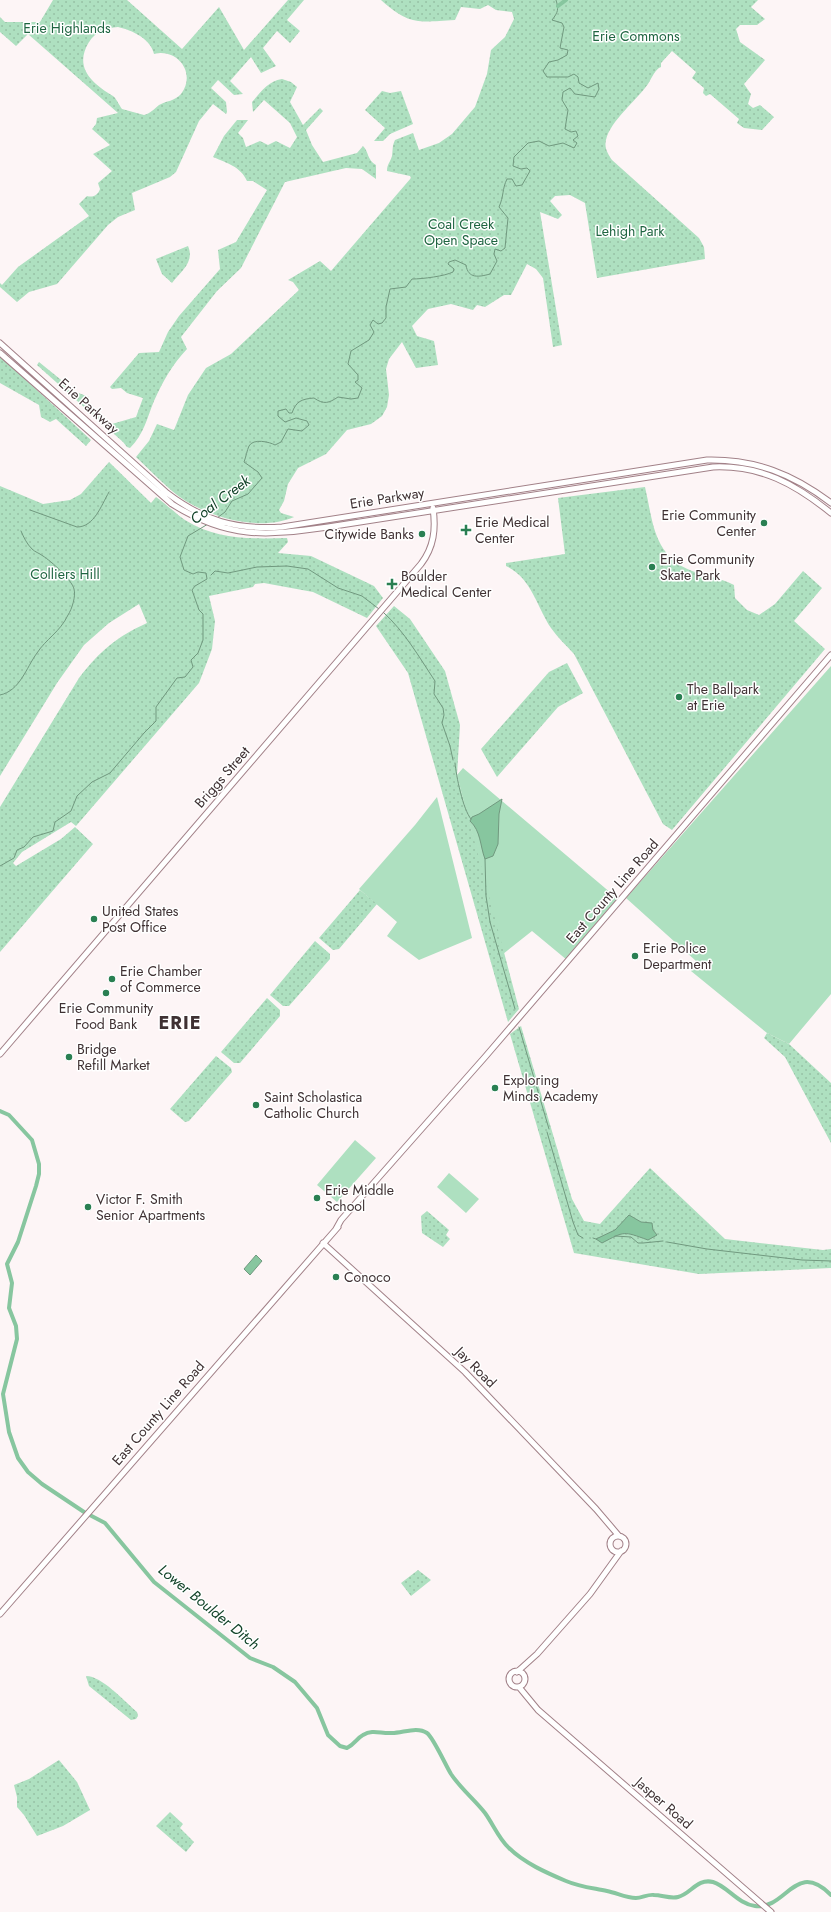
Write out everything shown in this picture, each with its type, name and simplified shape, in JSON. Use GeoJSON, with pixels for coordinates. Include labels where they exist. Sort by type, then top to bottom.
{"type":"FeatureCollection","features":[{"type":"Feature","properties":{"kind":"main road","name":"Erie Parkway"},"geometry":{"type":"LineString","coordinates":[[0,343],[167,493],[202,521],[254,533],[285,533],[722,466],[752,470],[780,479],[805,493],[831,513]]}},
{"type":"Feature","properties":{"kind":"main road","name":"Erie Parkway"},"geometry":{"type":"LineString","coordinates":[[0,353],[154,489],[192,513]]}},
{"type":"Feature","properties":{"kind":"main road","name":"Erie Parkway"},"geometry":{"type":"LineString","coordinates":[[233,528],[282,527],[692,462],[724,460],[755,464],[776,470],[805,485],[831,503]]}},
{"type":"Feature","properties":{"kind":"main road","name":"Briggs Street"},"geometry":{"type":"LineString","coordinates":[[0,1054],[421,564],[430,550],[434,534],[432,503]]}},
{"type":"Feature","properties":{"kind":"main road","name":"East County Line Road"},"geometry":{"type":"LineString","coordinates":[[0,1614],[397,1160],[411,1141],[831,655]]}},
{"type":"Feature","properties":{"kind":"main road","name":"Jay Road"},"geometry":{"type":"LineString","coordinates":[[323,1243],[465,1372],[603,1516],[619,1536]]}},
{"type":"Feature","properties":{"kind":"main road","name":"Jay Road"},"geometry":{"type":"LineString","coordinates":[[603,1516],[610,1530],[611,1540]]}},
{"type":"Feature","properties":{"kind":"main road"},"geometry":{"type":"LineString","coordinates":[[537,1654],[526,1670],[525,1680],[518,1687],[513,1686],[510,1680],[511,1674],[523,1668],[537,1654],[605,1575],[611,1564],[626,1544],[619,1536],[611,1540],[611,1564]]}},
{"type":"Feature","properties":{"kind":"main road"},"geometry":{"type":"LineString","coordinates":[[611,1548],[616,1551],[621,1551]]}},
{"type":"Feature","properties":{"kind":"main road"},"geometry":{"type":"LineString","coordinates":[[517,1672],[523,1674],[525,1680]]}},
{"type":"Feature","properties":{"kind":"main road","name":"Jasper Road"},"geometry":{"type":"LineString","coordinates":[[525,1680],[526,1691],[541,1712]]}},
{"type":"Feature","properties":{"kind":"main road","name":"Jasper Road"},"geometry":{"type":"LineString","coordinates":[[518,1687],[529,1701],[541,1712],[771,1912]]}},
{"type":"Feature","properties":{"kind":"green space","name":"Erie Highlands"},"geometry":{"type":"Polygon","coordinates":[[[53,0],[127,0],[182,49],[219,7],[244,50],[288,0],[304,0],[287,20],[300,31],[290,43],[277,31],[263,48],[276,66],[261,73],[251,57],[230,81],[243,94],[234,95],[218,80],[211,88],[226,102],[227,112],[226,114],[213,104],[199,121],[176,172],[170,177],[132,193],[135,210],[118,217],[108,225],[57,284],[29,292],[17,302],[0,287],[0,283],[2,285],[18,267],[89,216],[79,204],[87,196],[91,197],[97,194],[100,189],[98,183],[112,171],[93,154],[110,145],[92,129],[96,124],[97,118],[118,113],[28,34],[16,46],[0,32],[0,17],[5,22],[40,22],[53,0]],[[109,28],[92,38],[85,51],[83,60],[84,67],[92,80],[114,97],[122,109],[144,115],[151,112],[159,105],[173,100],[181,94],[187,78],[186,71],[177,58],[162,53],[154,54],[149,44],[145,40],[135,33],[123,28],[109,28]]]}},
{"type":"Feature","properties":{"kind":"green space","name":"Coal Creek Open Space"},"geometry":{"type":"Polygon","coordinates":[[[381,0],[758,0],[751,7],[765,19],[757,25],[740,25],[736,29],[740,42],[765,60],[744,84],[751,94],[748,104],[753,108],[760,105],[774,117],[762,130],[744,128],[737,123],[739,119],[710,94],[706,96],[703,93],[704,88],[692,78],[696,72],[672,51],[661,63],[661,67],[655,72],[648,84],[613,125],[606,140],[606,148],[612,160],[699,238],[704,247],[705,259],[597,278],[585,203],[570,195],[555,196],[550,201],[562,215],[558,219],[540,212],[562,345],[553,347],[543,278],[536,269],[527,264],[511,295],[504,295],[485,307],[477,305],[473,310],[451,304],[428,309],[412,326],[417,336],[434,341],[438,365],[416,368],[402,342],[389,359],[386,369],[389,395],[387,407],[382,416],[371,424],[347,430],[326,454],[298,468],[288,484],[284,501],[279,510],[281,513],[294,517],[280,522],[264,523],[230,519],[198,508],[184,500],[167,487],[136,457],[149,441],[157,424],[174,430],[188,395],[206,368],[231,354],[299,290],[293,282],[288,280],[320,261],[331,271],[411,178],[410,176],[387,171],[395,140],[413,133],[419,150],[439,143],[452,134],[475,107],[487,74],[491,50],[505,37],[514,19],[512,12],[496,10],[488,5],[480,9],[461,7],[455,20],[415,20],[400,14],[381,0]]]}},
{"type":"Feature","properties":{"kind":"green space"},"geometry":{"type":"Polygon","coordinates":[[[282,79],[291,82],[297,87],[290,102],[303,125],[320,108],[323,111],[306,130],[312,145],[323,162],[357,153],[363,146],[371,161],[376,165],[376,179],[362,169],[346,168],[285,182],[241,268],[217,291],[181,337],[187,349],[172,367],[164,380],[139,437],[130,448],[127,447],[37,365],[39,362],[76,392],[89,397],[89,406],[112,424],[136,417],[143,398],[127,393],[121,388],[112,389],[110,387],[139,353],[159,352],[168,332],[179,316],[220,269],[218,250],[236,242],[267,190],[253,181],[247,181],[241,172],[233,166],[213,157],[224,136],[237,120],[248,120],[238,133],[243,138],[246,147],[260,141],[268,145],[276,141],[290,148],[297,137],[290,123],[264,100],[253,112],[252,102],[259,94],[273,82],[282,79]]]}},
{"type":"Feature","properties":{"kind":"green space"},"geometry":{"type":"Polygon","coordinates":[[[382,91],[390,93],[401,91],[413,124],[390,134],[383,141],[374,141],[385,128],[365,110],[382,91]]]}},
{"type":"Feature","properties":{"kind":"green space"},"geometry":{"type":"Polygon","coordinates":[[[188,246],[190,257],[188,262],[172,283],[162,274],[156,259],[188,246]]]}},
{"type":"Feature","properties":{"kind":"green space"},"geometry":{"type":"Polygon","coordinates":[[[0,356],[91,440],[86,446],[56,419],[50,422],[41,417],[39,405],[0,383],[0,356]]]}},
{"type":"Feature","properties":{"kind":"green space","name":"Colliers Hill"},"geometry":{"type":"Polygon","coordinates":[[[109,462],[151,503],[156,497],[185,520],[197,527],[222,535],[234,537],[287,538],[288,542],[278,553],[311,556],[374,586],[383,598],[367,618],[313,592],[264,583],[255,584],[253,587],[209,596],[215,621],[212,649],[199,683],[76,826],[71,822],[22,852],[13,863],[16,866],[61,839],[75,827],[93,844],[0,952],[0,807],[79,678],[94,660],[117,639],[147,623],[139,604],[109,623],[84,645],[57,683],[0,776],[0,486],[43,504],[70,500],[81,494],[109,462]]]}},
{"type":"Feature","properties":{"kind":"green space"},"geometry":{"type":"Polygon","coordinates":[[[645,487],[653,525],[662,547],[669,556],[679,564],[692,571],[734,585],[735,598],[747,610],[759,615],[775,604],[803,571],[822,588],[794,621],[825,649],[672,830],[663,824],[574,654],[551,628],[533,593],[522,577],[506,566],[506,563],[565,554],[558,498],[645,487]]]}},
{"type":"Feature","properties":{"kind":"green space"},"geometry":{"type":"Polygon","coordinates":[[[394,606],[410,619],[445,671],[460,725],[457,775],[519,1009],[508,1022],[408,673],[376,626],[394,606]]]}},
{"type":"Feature","properties":{"kind":"green space"},"geometry":{"type":"Polygon","coordinates":[[[567,663],[583,693],[558,707],[497,777],[481,749],[549,672],[567,663]]]}},
{"type":"Feature","properties":{"kind":"green space"},"geometry":{"type":"Polygon","coordinates":[[[831,666],[831,994],[789,1044],[767,1033],[691,971],[696,961],[626,898],[831,666]]]}},
{"type":"Feature","properties":{"kind":"green space"},"geometry":{"type":"Polygon","coordinates":[[[463,768],[618,899],[567,960],[532,931],[503,954],[457,775],[463,768]]]}},
{"type":"Feature","properties":{"kind":"green space"},"geometry":{"type":"Polygon","coordinates":[[[437,797],[472,938],[419,960],[387,936],[397,922],[359,889],[415,825],[437,797]]]}},
{"type":"Feature","properties":{"kind":"green space"},"geometry":{"type":"Polygon","coordinates":[[[360,890],[377,904],[339,949],[333,950],[319,938],[360,890]]]}},
{"type":"Feature","properties":{"kind":"green space"},"geometry":{"type":"Polygon","coordinates":[[[315,941],[330,954],[330,959],[289,1006],[283,1006],[270,995],[315,941]]]}},
{"type":"Feature","properties":{"kind":"green space"},"geometry":{"type":"Polygon","coordinates":[[[267,998],[280,1010],[280,1016],[240,1063],[234,1063],[221,1052],[267,998]]]}},
{"type":"Feature","properties":{"kind":"green space"},"geometry":{"type":"Polygon","coordinates":[[[521,1026],[572,1199],[584,1221],[600,1224],[650,1168],[725,1239],[823,1250],[831,1249],[831,1268],[699,1274],[574,1253],[510,1034],[521,1026]]]}},
{"type":"Feature","properties":{"kind":"green space"},"geometry":{"type":"Polygon","coordinates":[[[767,1033],[789,1044],[831,1083],[831,1143],[785,1057],[764,1038],[767,1033]]]}},
{"type":"Feature","properties":{"kind":"green space"},"geometry":{"type":"Polygon","coordinates":[[[216,1056],[231,1068],[232,1072],[189,1121],[185,1122],[170,1109],[216,1056]]]}},
{"type":"Feature","properties":{"kind":"green space"},"geometry":{"type":"Polygon","coordinates":[[[355,1140],[376,1158],[337,1202],[317,1185],[355,1140]]]}},
{"type":"Feature","properties":{"kind":"green space"},"geometry":{"type":"Polygon","coordinates":[[[449,1173],[479,1199],[466,1213],[437,1187],[449,1173]]]}},
{"type":"Feature","properties":{"kind":"green space"},"geometry":{"type":"Polygon","coordinates":[[[427,1211],[449,1230],[446,1235],[450,1239],[443,1247],[422,1233],[421,1216],[427,1211]]]}},
{"type":"Feature","properties":{"kind":"green space"},"geometry":{"type":"Polygon","coordinates":[[[418,1570],[431,1580],[411,1596],[401,1583],[418,1570]]]}},
{"type":"Feature","properties":{"kind":"green space"},"geometry":{"type":"Polygon","coordinates":[[[86,1676],[99,1680],[113,1690],[137,1712],[138,1716],[136,1719],[131,1720],[89,1686],[86,1676]]]}},
{"type":"Feature","properties":{"kind":"green space"},"geometry":{"type":"Polygon","coordinates":[[[59,1760],[77,1782],[90,1810],[63,1826],[37,1836],[24,1815],[17,1807],[17,1797],[14,1785],[29,1779],[59,1760]]]}},
{"type":"Feature","properties":{"kind":"green space"},"geometry":{"type":"Polygon","coordinates":[[[170,1812],[183,1824],[180,1828],[194,1842],[186,1852],[156,1826],[170,1812]]]}},
{"type":"Feature","properties":{"kind":"shaded area"},"geometry":{"type":"Polygon","coordinates":[[[502,799],[499,814],[498,844],[493,856],[485,859],[478,834],[474,825],[470,821],[472,817],[502,799]]]}},
{"type":"Feature","properties":{"kind":"shaded area"},"geometry":{"type":"Polygon","coordinates":[[[629,1215],[641,1222],[652,1223],[653,1230],[657,1235],[648,1240],[629,1234],[620,1234],[602,1243],[596,1239],[615,1230],[629,1215]]]}},
{"type":"Feature","properties":{"kind":"shaded area"},"geometry":{"type":"Polygon","coordinates":[[[256,1255],[262,1261],[250,1275],[244,1269],[256,1255]]]}},
{"type":"Feature","properties":{"kind":"waterway","name":"Coal Creek"},"geometry":{"type":"LineString","coordinates":[[217,518],[225,512],[232,501],[248,494],[262,478],[258,472],[244,462],[249,446],[258,441],[275,445],[281,442],[288,429],[302,431],[309,425],[307,421],[296,418],[285,422],[278,416],[278,411],[286,409],[289,413],[292,413],[295,406],[300,401],[310,398],[314,398],[321,402],[332,401],[338,397],[351,399],[358,398],[362,388],[355,382],[358,380],[358,375],[348,364],[351,351],[369,340],[374,332],[370,325],[373,320],[378,324],[382,323],[386,318],[386,307],[390,289],[406,287],[412,279],[434,277],[453,272],[454,269],[448,264],[449,262],[455,260],[466,265],[467,270],[472,275],[482,276],[490,274],[497,261],[494,254],[495,249],[501,251],[505,248],[508,218],[499,207],[505,183],[507,179],[512,179],[516,186],[522,185],[530,171],[527,168],[521,169],[513,166],[514,157],[528,143],[539,141],[549,146],[563,143],[574,148],[577,143],[573,140],[578,136],[576,131],[571,132],[565,129],[568,110],[562,100],[563,92],[570,88],[575,94],[595,97],[599,89],[598,83],[588,88],[579,83],[578,77],[574,74],[568,77],[547,77],[543,71],[549,62],[558,60],[567,55],[568,50],[560,48],[564,27],[562,23],[552,20],[557,11],[556,0]]}},
{"type":"Feature","properties":{"kind":"waterway"},"geometry":{"type":"LineString","coordinates":[[558,6],[566,0]]}},
{"type":"Feature","properties":{"kind":"waterway"},"geometry":{"type":"LineString","coordinates":[[30,510],[77,527],[83,526],[88,524],[96,515],[109,492]]}},
{"type":"Feature","properties":{"kind":"waterway","name":"Coal Creek"},"geometry":{"type":"LineString","coordinates":[[0,866],[14,858],[17,850],[24,847],[33,837],[53,831],[55,822],[71,811],[77,796],[92,782],[110,773],[156,721],[156,707],[177,678],[185,677],[193,667],[191,660],[198,653],[203,640],[203,614],[199,610],[192,590],[195,586],[207,579],[206,573],[198,572],[193,574],[184,570],[180,557],[188,536],[208,524]]}},
{"type":"Feature","properties":{"kind":"waterway"},"geometry":{"type":"LineString","coordinates":[[0,695],[7,693],[18,684],[41,648],[65,621],[74,599],[74,589],[69,581],[51,562],[32,549],[21,531]]}},
{"type":"Feature","properties":{"kind":"waterway"},"geometry":{"type":"LineString","coordinates":[[211,575],[215,571],[228,573],[257,567],[287,566],[308,569],[338,588],[362,596],[379,609]]}},
{"type":"Feature","properties":{"kind":"waterway"},"geometry":{"type":"LineString","coordinates":[[383,612],[405,636],[435,681],[434,694],[443,708],[444,715],[442,723],[453,760]]}},
{"type":"Feature","properties":{"kind":"waterway"},"geometry":{"type":"LineString","coordinates":[[455,763],[458,784],[465,808],[471,819]]}},
{"type":"Feature","properties":{"kind":"waterway"},"geometry":{"type":"LineString","coordinates":[[485,859],[486,896],[490,922],[515,1009]]}},
{"type":"Feature","properties":{"kind":"waterway"},"geometry":{"type":"LineString","coordinates":[[519,1027],[549,1129]]}},
{"type":"Feature","properties":{"kind":"waterway","name":"Lower Boulder Ditch"},"geometry":{"type":"LineString","coordinates":[[0,1111],[9,1115],[32,1140],[39,1164],[39,1174],[36,1186],[18,1242],[7,1264],[12,1283],[9,1308],[16,1326],[17,1339],[3,1394],[9,1432],[18,1458],[28,1472],[42,1484],[84,1512],[105,1523],[154,1582],[250,1658],[273,1667],[295,1682],[317,1708],[328,1735],[340,1746],[347,1748],[361,1736],[370,1732],[392,1733],[419,1730],[427,1733],[451,1774],[485,1813],[505,1844],[515,1853],[536,1867],[576,1885],[632,1898],[652,1895],[672,1898],[678,1897],[687,1893],[698,1884],[707,1881],[718,1884],[743,1902],[755,1906],[766,1905],[775,1901],[792,1888],[808,1882],[819,1885],[831,1895]]}},
{"type":"Feature","properties":{"kind":"waterway"},"geometry":{"type":"LineString","coordinates":[[547,1132],[573,1222],[578,1235],[583,1238]]}},
{"type":"Feature","properties":{"kind":"waterway"},"geometry":{"type":"LineString","coordinates":[[615,1236],[631,1237],[638,1243],[663,1241]]}},
{"type":"Feature","properties":{"kind":"waterway"},"geometry":{"type":"LineString","coordinates":[[667,1242],[707,1249],[802,1260],[831,1261]]}},
{"type":"Feature","properties":{"kind":"place","name":"Erie Community Center"},"geometry":{"type":"Point","coordinates":[764,523]}},
{"type":"Feature","properties":{"kind":"place","name":"Erie Medical Center"},"geometry":{"type":"Point","coordinates":[466,530]}},
{"type":"Feature","properties":{"kind":"place","name":"Citywide Banks"},"geometry":{"type":"Point","coordinates":[422,534]}},
{"type":"Feature","properties":{"kind":"place","name":"Erie Community Skate Park"},"geometry":{"type":"Point","coordinates":[652,567]}},
{"type":"Feature","properties":{"kind":"place","name":"Boulder Medical Center"},"geometry":{"type":"Point","coordinates":[392,584]}},
{"type":"Feature","properties":{"kind":"place","name":"The Ballpark at Erie"},"geometry":{"type":"Point","coordinates":[679,697]}},
{"type":"Feature","properties":{"kind":"place","name":"United States Post Office"},"geometry":{"type":"Point","coordinates":[94,919]}},
{"type":"Feature","properties":{"kind":"place","name":"Erie Police Department"},"geometry":{"type":"Point","coordinates":[635,956]}},
{"type":"Feature","properties":{"kind":"place","name":"Erie Chamber of Commerce"},"geometry":{"type":"Point","coordinates":[112,979]}},
{"type":"Feature","properties":{"kind":"place","name":"Erie Community Food Bank"},"geometry":{"type":"Point","coordinates":[106,993]}},
{"type":"Feature","properties":{"kind":"place","name":"Bridge Refill Market"},"geometry":{"type":"Point","coordinates":[69,1057]}},
{"type":"Feature","properties":{"kind":"place","name":"Exploring Minds Academy"},"geometry":{"type":"Point","coordinates":[495,1088]}},
{"type":"Feature","properties":{"kind":"place","name":"Saint Scholastica Catholic Church"},"geometry":{"type":"Point","coordinates":[256,1105]}},
{"type":"Feature","properties":{"kind":"place","name":"Erie Middle School"},"geometry":{"type":"Point","coordinates":[317,1198]}},
{"type":"Feature","properties":{"kind":"place","name":"Victor F. Smith Senior Apartments"},"geometry":{"type":"Point","coordinates":[88,1207]}},
{"type":"Feature","properties":{"kind":"place","name":"Conoco"},"geometry":{"type":"Point","coordinates":[336,1277]}},
{"type":"Feature","properties":{"kind":"district","name":"ERIE"},"geometry":{"type":"Point","coordinates":[180,1023]}},
{"type":"Feature","properties":{"kind":"park label","name":"Erie Commons"},"geometry":{"type":"Point","coordinates":[636,36]}},
{"type":"Feature","properties":{"kind":"park label","name":"Lehigh Park"},"geometry":{"type":"Point","coordinates":[630,231]}}]}
